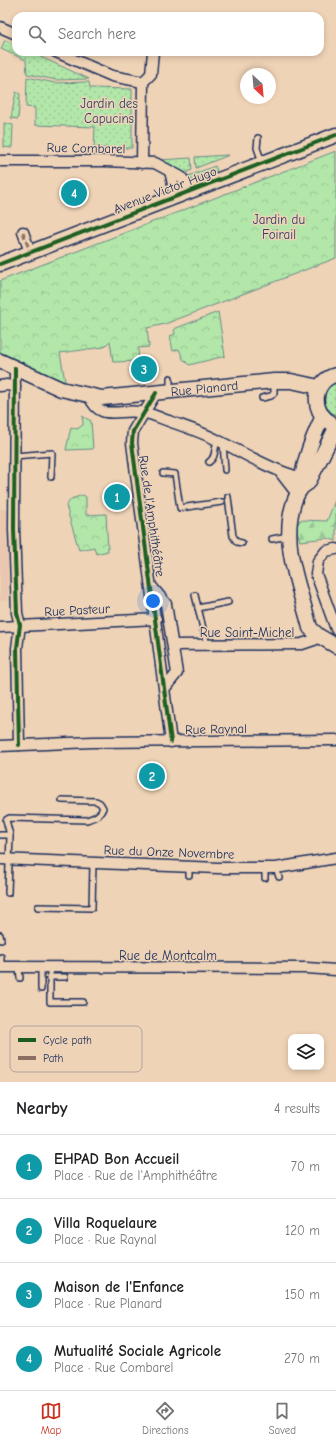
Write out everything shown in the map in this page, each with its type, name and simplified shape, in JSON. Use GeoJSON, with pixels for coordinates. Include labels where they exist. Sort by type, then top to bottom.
{"type":"FeatureCollection","features":[{"type":"Feature","properties":{"kind":"main road","name":"Avenue Victor Hugo"},"geometry":{"type":"LineString","coordinates":[[0,264],[336,135]]}},
{"type":"Feature","properties":{"kind":"main road","name":"Rue Planard"},"geometry":{"type":"LineString","coordinates":[[0,361],[61,389],[102,398],[166,388],[274,387],[292,381],[319,387]]}},
{"type":"Feature","properties":{"kind":"main road"},"geometry":{"type":"LineString","coordinates":[[336,375],[327,378],[319,387],[317,393],[317,405],[323,416],[327,420],[336,424]]}},
{"type":"Feature","properties":{"kind":"main road"},"geometry":{"type":"LineString","coordinates":[[323,416],[317,428],[308,483],[299,490],[290,513],[288,543],[292,563],[304,602],[314,626],[328,639]]}},
{"type":"Feature","properties":{"kind":"main road"},"geometry":{"type":"LineString","coordinates":[[309,470],[336,428]]}},
{"type":"Feature","properties":{"kind":"street"},"geometry":{"type":"LineString","coordinates":[[0,27],[12,32]]}},
{"type":"Feature","properties":{"kind":"street"},"geometry":{"type":"LineString","coordinates":[[65,56],[112,76],[143,82]]}},
{"type":"Feature","properties":{"kind":"street"},"geometry":{"type":"LineString","coordinates":[[142,163],[143,82],[151,74],[153,56]]}},
{"type":"Feature","properties":{"kind":"street","name":"Rue Combarel"},"geometry":{"type":"LineString","coordinates":[[0,161],[104,160],[155,163],[181,177],[192,190]]}},
{"type":"Feature","properties":{"kind":"street"},"geometry":{"type":"LineString","coordinates":[[170,172],[173,180],[175,197]]}},
{"type":"Feature","properties":{"kind":"street"},"geometry":{"type":"LineString","coordinates":[[23,232],[30,252]]}},
{"type":"Feature","properties":{"kind":"street"},"geometry":{"type":"LineString","coordinates":[[15,368],[14,529],[17,613],[20,626],[17,648],[19,745]]}},
{"type":"Feature","properties":{"kind":"street"},"geometry":{"type":"LineString","coordinates":[[0,386],[7,385],[15,387]]}},
{"type":"Feature","properties":{"kind":"street","name":"Rue de l'Amphithéâtre"},"geometry":{"type":"LineString","coordinates":[[166,388],[145,413],[133,431],[132,443],[141,475],[152,587],[171,742]]}},
{"type":"Feature","properties":{"kind":"street"},"geometry":{"type":"LineString","coordinates":[[89,396],[93,405],[100,410],[110,413],[139,411],[220,441],[276,469],[295,476],[299,490]]}},
{"type":"Feature","properties":{"kind":"street"},"geometry":{"type":"LineString","coordinates":[[336,549],[326,551],[318,561],[316,574],[336,629]]}},
{"type":"Feature","properties":{"kind":"street"},"geometry":{"type":"LineString","coordinates":[[152,587],[166,604],[177,673],[165,688]]}},
{"type":"Feature","properties":{"kind":"street","name":"Rue Pasteur"},"geometry":{"type":"LineString","coordinates":[[0,627],[156,619]]}},
{"type":"Feature","properties":{"kind":"street","name":"Rue Saint-Michel"},"geometry":{"type":"LineString","coordinates":[[173,645],[302,644],[314,640],[328,639]]}},
{"type":"Feature","properties":{"kind":"street","name":"Rue Raynal"},"geometry":{"type":"LineString","coordinates":[[0,746],[92,742],[336,740]]}},
{"type":"Feature","properties":{"kind":"street","name":"Rue du Onze Novembre"},"geometry":{"type":"LineString","coordinates":[[5,859],[93,862],[189,871],[278,873],[336,858]]}},
{"type":"Feature","properties":{"kind":"street","name":"Rue de Montcalm"},"geometry":{"type":"LineString","coordinates":[[0,964],[47,971],[306,968],[336,970]]}},
{"type":"Feature","properties":{"kind":"lane"},"geometry":{"type":"LineString","coordinates":[[258,138],[257,148],[263,163]]}},
{"type":"Feature","properties":{"kind":"lane"},"geometry":{"type":"LineString","coordinates":[[262,398],[271,396],[274,387]]}},
{"type":"Feature","properties":{"kind":"lane"},"geometry":{"type":"LineString","coordinates":[[209,462],[213,460],[215,455],[215,445],[220,441],[225,470]]}},
{"type":"Feature","properties":{"kind":"lane"},"geometry":{"type":"LineString","coordinates":[[14,456],[52,454],[51,477]]}},
{"type":"Feature","properties":{"kind":"lane"},"geometry":{"type":"LineString","coordinates":[[163,473],[176,474],[180,508],[222,502]]}},
{"type":"Feature","properties":{"kind":"lane"},"geometry":{"type":"LineString","coordinates":[[228,497],[232,536],[237,542],[242,543]]}},
{"type":"Feature","properties":{"kind":"lane"},"geometry":{"type":"LineString","coordinates":[[272,539],[289,536]]}},
{"type":"Feature","properties":{"kind":"lane"},"geometry":{"type":"LineString","coordinates":[[195,595],[206,644]]}},
{"type":"Feature","properties":{"kind":"lane"},"geometry":{"type":"LineString","coordinates":[[198,608],[228,602]]}},
{"type":"Feature","properties":{"kind":"lane"},"geometry":{"type":"LineString","coordinates":[[8,893],[5,859],[10,835],[6,820],[9,818],[87,820],[97,817],[103,808],[100,803],[96,801],[62,800]]}},
{"type":"Feature","properties":{"kind":"lane"},"geometry":{"type":"LineString","coordinates":[[0,835],[10,835]]}},
{"type":"Feature","properties":{"kind":"lane"},"geometry":{"type":"LineString","coordinates":[[38,907],[92,908],[93,862]]}},
{"type":"Feature","properties":{"kind":"lane"},"geometry":{"type":"LineString","coordinates":[[19,967],[20,978]]}},
{"type":"Feature","properties":{"kind":"lane"},"geometry":{"type":"LineString","coordinates":[[47,971],[65,977]]}},
{"type":"Feature","properties":{"kind":"lane"},"geometry":{"type":"LineString","coordinates":[[41,989],[47,971]]}},
{"type":"Feature","properties":{"kind":"lane"},"geometry":{"type":"LineString","coordinates":[[47,971],[50,1002],[83,1002]]}},
{"type":"Feature","properties":{"kind":"shaded area"},"geometry":{"type":"Polygon","coordinates":[[[0,509],[9,509],[9,535],[8,600],[0,601],[0,509]]]}},
{"type":"Feature","properties":{"kind":"green space"},"geometry":{"type":"Polygon","coordinates":[[[5,40],[12,43],[12,54],[1,49],[5,40]]]}},
{"type":"Feature","properties":{"kind":"green space"},"geometry":{"type":"Polygon","coordinates":[[[17,56],[39,56],[89,79],[56,80],[27,74],[26,60],[17,56]]]}},
{"type":"Feature","properties":{"kind":"green space","name":"Jardin des Capucins"},"geometry":{"type":"Polygon","coordinates":[[[27,77],[55,83],[89,82],[90,88],[132,89],[132,148],[94,148],[95,127],[35,125],[35,108],[26,107],[27,77]]]}},
{"type":"Feature","properties":{"kind":"green space"},"geometry":{"type":"Polygon","coordinates":[[[16,92],[20,94],[18,119],[11,118],[16,92]]]}},
{"type":"Feature","properties":{"kind":"green space"},"geometry":{"type":"Polygon","coordinates":[[[4,123],[13,125],[12,148],[4,147],[4,123]]]}},
{"type":"Feature","properties":{"kind":"green space","name":"Jardin du Foirail"},"geometry":{"type":"Polygon","coordinates":[[[336,151],[336,258],[165,324],[147,328],[149,347],[138,348],[139,361],[113,362],[110,341],[104,347],[60,353],[65,381],[62,381],[0,352],[0,281],[336,151]]]}},
{"type":"Feature","properties":{"kind":"green space"},"geometry":{"type":"Polygon","coordinates":[[[229,155],[196,168],[195,157],[229,155]]]}},
{"type":"Feature","properties":{"kind":"green space"},"geometry":{"type":"Polygon","coordinates":[[[191,158],[192,170],[182,174],[160,160],[191,158]]]}},
{"type":"Feature","properties":{"kind":"green space"},"geometry":{"type":"Polygon","coordinates":[[[215,166],[217,171],[204,176],[205,180],[194,181],[186,177],[215,166]]]}},
{"type":"Feature","properties":{"kind":"green space"},"geometry":{"type":"Polygon","coordinates":[[[218,312],[225,356],[189,365],[183,359],[179,349],[173,351],[170,336],[175,334],[174,329],[218,312]]]}},
{"type":"Feature","properties":{"kind":"green space"},"geometry":{"type":"Polygon","coordinates":[[[336,382],[336,415],[327,408],[324,398],[327,389],[336,382]]]}},
{"type":"Feature","properties":{"kind":"green space"},"geometry":{"type":"Polygon","coordinates":[[[82,416],[91,421],[93,449],[66,450],[71,427],[77,429],[83,425],[82,416]]]}},
{"type":"Feature","properties":{"kind":"green space"},"geometry":{"type":"Polygon","coordinates":[[[83,495],[86,497],[86,515],[106,514],[108,551],[96,554],[94,547],[79,550],[66,506],[71,499],[83,495]]]}},
{"type":"Feature","properties":{"kind":"green space"},"geometry":{"type":"Polygon","coordinates":[[[336,498],[336,541],[328,538],[300,541],[296,527],[300,520],[327,521],[336,498]]]}},
{"type":"Feature","properties":{"kind":"marked path"},"geometry":{"type":"LineString","coordinates":[[23,232],[30,252]]}},
{"type":"Feature","properties":{"kind":"cycle path"},"geometry":{"type":"LineString","coordinates":[[0,264],[336,135]]}},
{"type":"Feature","properties":{"kind":"cycle path"},"geometry":{"type":"LineString","coordinates":[[15,368],[14,529],[17,613],[20,625],[17,648],[19,745]]}},
{"type":"Feature","properties":{"kind":"cycle path"},"geometry":{"type":"LineString","coordinates":[[156,393],[133,431],[132,443],[171,742]]}},
{"type":"Feature","properties":{"kind":"place","name":"Mutualité Sociale Agricole"},"geometry":{"type":"Point","coordinates":[74,193]}},
{"type":"Feature","properties":{"kind":"place","name":"Maison de l'Enfance"},"geometry":{"type":"Point","coordinates":[144,369]}},
{"type":"Feature","properties":{"kind":"place","name":"EHPAD Bon Accueil"},"geometry":{"type":"Point","coordinates":[117,497]}},
{"type":"Feature","properties":{"kind":"place","name":"Villa Roquelaure"},"geometry":{"type":"Point","coordinates":[152,776]}}]}
